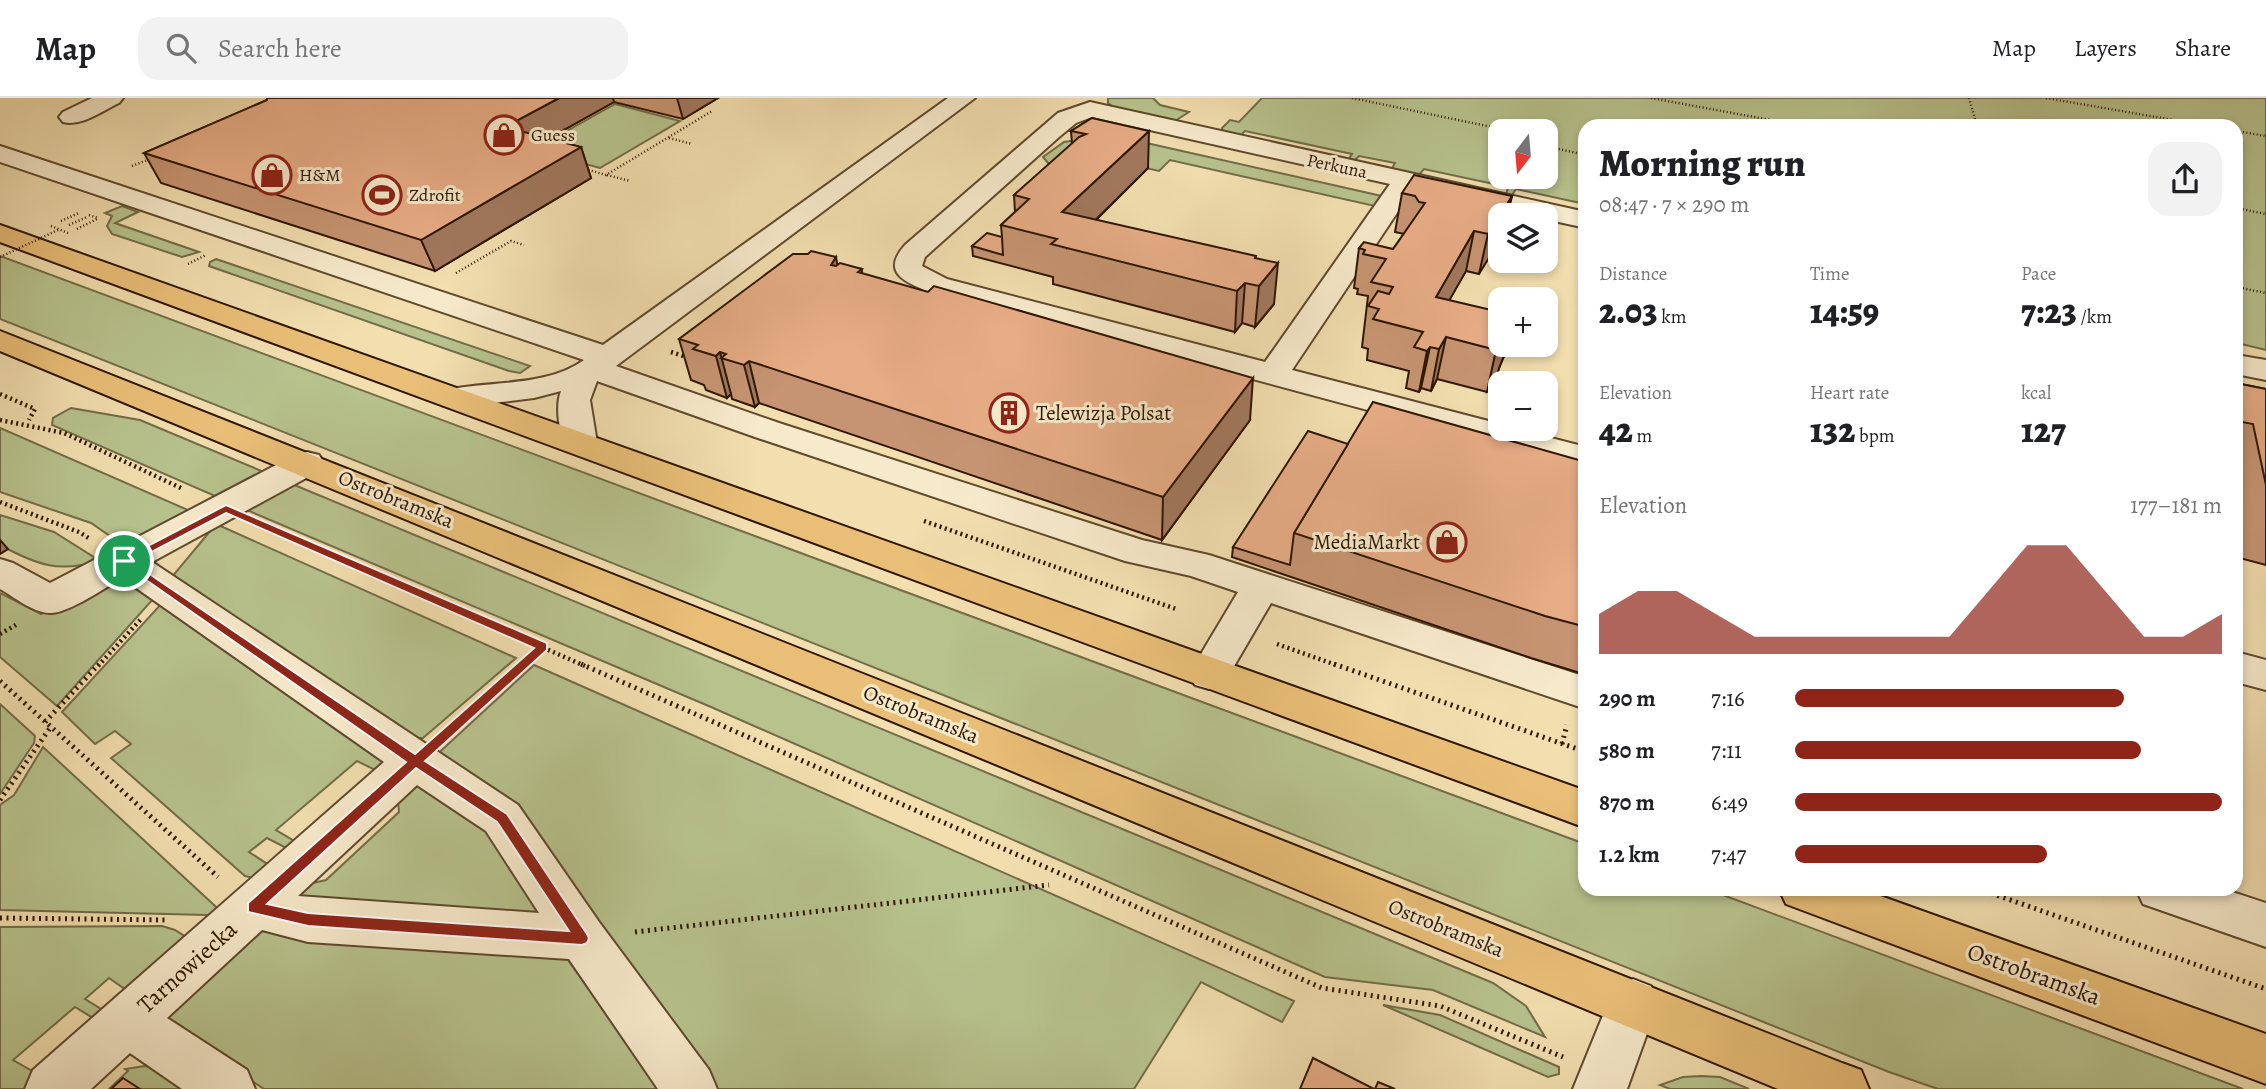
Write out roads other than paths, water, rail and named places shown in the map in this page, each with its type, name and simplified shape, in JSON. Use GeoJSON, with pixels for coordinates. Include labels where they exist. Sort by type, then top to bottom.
{"type":"FeatureCollection","features":[{"type":"Feature","properties":{"kind":"main road"},"geometry":{"type":"LineString","coordinates":[[0,233],[1578,807]]}},
{"type":"Feature","properties":{"kind":"main road","name":"Ostrobramska"},"geometry":{"type":"LineString","coordinates":[[0,340],[1842,1089]]}},
{"type":"Feature","properties":{"kind":"main road","name":"Ostrobramska"},"geometry":{"type":"LineString","coordinates":[[1822,896],[2266,1059]]}},
{"type":"Feature","properties":{"kind":"street"},"geometry":{"type":"LineString","coordinates":[[71,117],[111,98]]}},
{"type":"Feature","properties":{"kind":"street"},"geometry":{"type":"LineString","coordinates":[[454,398],[534,387],[594,367],[963,98]]}},
{"type":"Feature","properties":{"kind":"street"},"geometry":{"type":"LineString","coordinates":[[1090,104],[1067,118],[915,251],[908,259],[908,268],[917,277],[937,285],[1578,456]]}},
{"type":"Feature","properties":{"kind":"street","name":"Perkuna"},"geometry":{"type":"LineString","coordinates":[[1090,104],[1405,181],[1578,218]]}},
{"type":"Feature","properties":{"kind":"street"},"geometry":{"type":"LineString","coordinates":[[0,154],[128,197],[696,406],[1138,552],[1196,564],[1578,690]]}},
{"type":"Feature","properties":{"kind":"street"},"geometry":{"type":"LineString","coordinates":[[1272,375],[1405,181]]}},
{"type":"Feature","properties":{"kind":"street"},"geometry":{"type":"LineString","coordinates":[[2243,365],[2266,370]]}},
{"type":"Feature","properties":{"kind":"street"},"geometry":{"type":"LineString","coordinates":[[580,443],[574,400],[594,367]]}},
{"type":"Feature","properties":{"kind":"street"},"geometry":{"type":"LineString","coordinates":[[0,572],[50,600],[226,509],[307,463]]}},
{"type":"Feature","properties":{"kind":"street"},"geometry":{"type":"LineString","coordinates":[[124,561],[502,818],[582,938],[690,1089]]}},
{"type":"Feature","properties":{"kind":"street"},"geometry":{"type":"LineString","coordinates":[[1209,674],[1262,585]]}},
{"type":"Feature","properties":{"kind":"street"},"geometry":{"type":"LineString","coordinates":[[2243,669],[2266,675]]}},
{"type":"Feature","properties":{"kind":"street","name":"Tarnowiecka"},"geometry":{"type":"LineString","coordinates":[[52,1089],[415,761]]}},
{"type":"Feature","properties":{"kind":"street"},"geometry":{"type":"LineString","coordinates":[[2181,896],[2266,925]]}},
{"type":"Feature","properties":{"kind":"street"},"geometry":{"type":"LineString","coordinates":[[246,914],[582,938]]}},
{"type":"Feature","properties":{"kind":"street"},"geometry":{"type":"LineString","coordinates":[[1603,1082],[1633,1003]]}},
{"type":"Feature","properties":{"kind":"street"},"geometry":{"type":"LineString","coordinates":[[127,1021],[228,1089]]}},
{"type":"Feature","properties":{"kind":"place","name":"Guess"},"geometry":{"type":"Point","coordinates":[504,135]}},
{"type":"Feature","properties":{"kind":"place","name":"H&M"},"geometry":{"type":"Point","coordinates":[272,175]}},
{"type":"Feature","properties":{"kind":"place","name":"Zdrofit"},"geometry":{"type":"Point","coordinates":[382,195]}},
{"type":"Feature","properties":{"kind":"place","name":"Telewizja Polsat"},"geometry":{"type":"Point","coordinates":[1009,413]}},
{"type":"Feature","properties":{"kind":"place","name":"MediaMarkt"},"geometry":{"type":"Point","coordinates":[1447,542]}}]}
